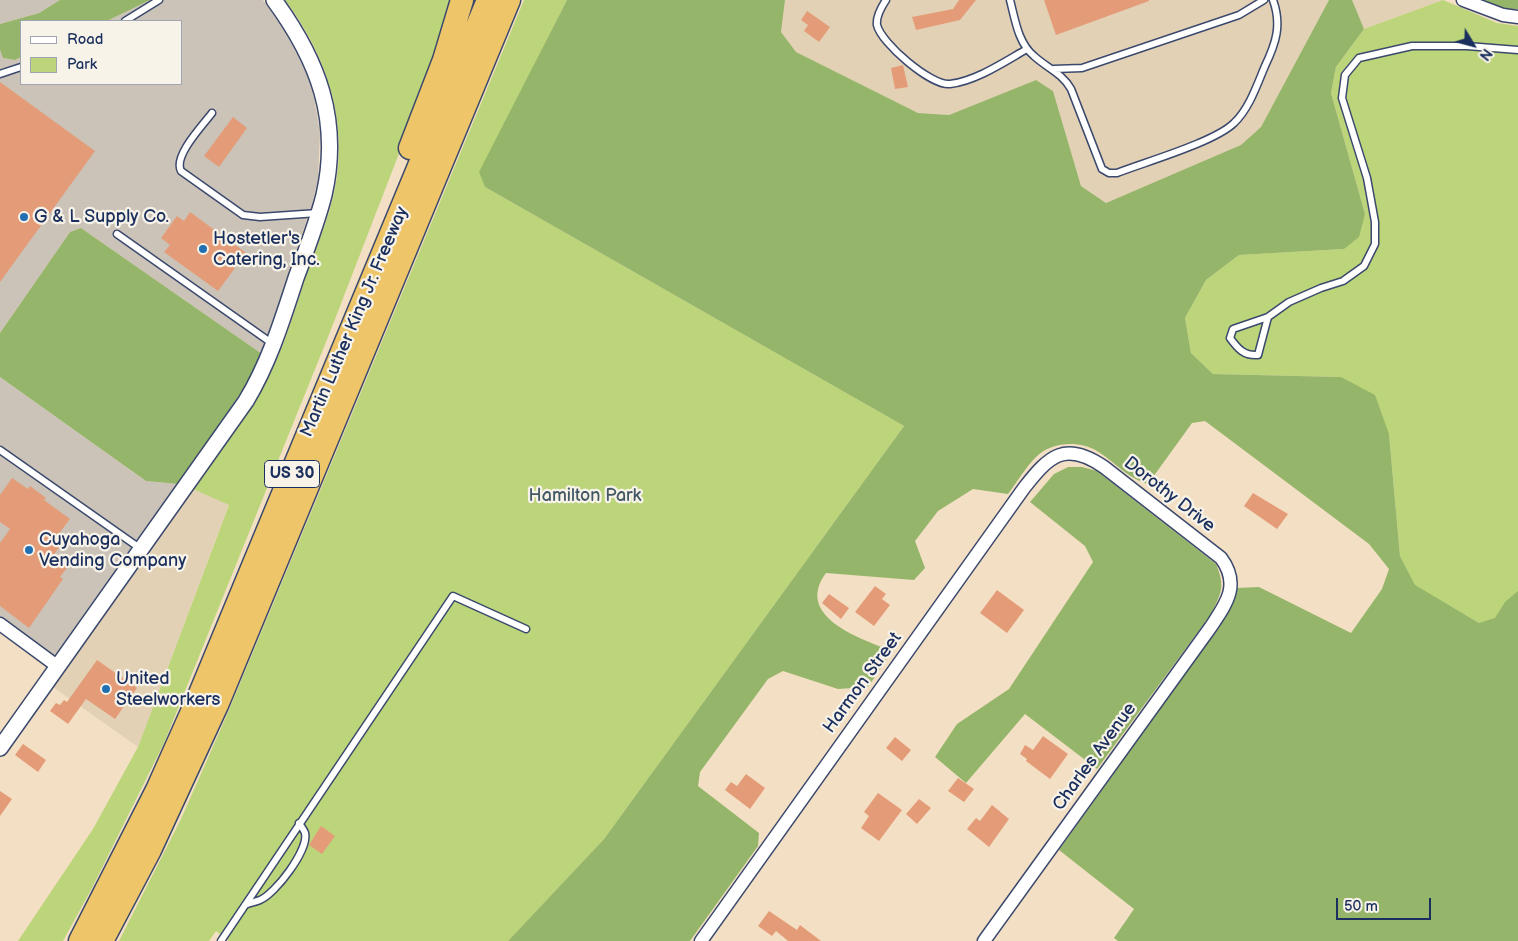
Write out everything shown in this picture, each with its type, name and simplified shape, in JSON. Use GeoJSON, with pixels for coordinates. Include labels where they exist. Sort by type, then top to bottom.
{"type":"FeatureCollection","features":[{"type":"Feature","properties":{"kind":"highway"},"geometry":{"type":"LineString","coordinates":[[244,587],[289,453],[433,89],[462,0]]}},
{"type":"Feature","properties":{"kind":"highway","name":"Martin Luther King Jr. Freeway"},"geometry":{"type":"LineString","coordinates":[[80,941],[157,790],[244,587],[488,0]]}},
{"type":"Feature","properties":{"kind":"highway","name":"Martin Luther King Jr. Freeway"},"geometry":{"type":"LineString","coordinates":[[102,941],[159,832],[214,714],[509,0]]}},
{"type":"Feature","properties":{"kind":"street"},"geometry":{"type":"LineString","coordinates":[[0,748],[246,401],[257,383],[274,345],[325,190],[330,157],[325,102],[311,59],[291,24],[274,0]]}},
{"type":"Feature","properties":{"kind":"street"},"geometry":{"type":"LineString","coordinates":[[1463,0],[1503,15],[1518,17]]}},
{"type":"Feature","properties":{"kind":"street","name":"Dorothy Drive"},"geometry":{"type":"LineString","coordinates":[[1061,454],[1076,453],[1090,457],[1221,558],[1230,573],[1230,591]]}},
{"type":"Feature","properties":{"kind":"street","name":"Harmon Street"},"geometry":{"type":"LineString","coordinates":[[701,941],[1024,488],[1042,464],[1061,454]]}},
{"type":"Feature","properties":{"kind":"street","name":"Charles Avenue"},"geometry":{"type":"LineString","coordinates":[[984,941],[1210,628],[1227,601],[1230,591]]}},
{"type":"Feature","properties":{"kind":"street"},"geometry":{"type":"LineString","coordinates":[[0,624],[57,666]]}},
{"type":"Feature","properties":{"kind":"lane"},"geometry":{"type":"LineString","coordinates":[[127,20],[159,0]]}},
{"type":"Feature","properties":{"kind":"lane"},"geometry":{"type":"LineString","coordinates":[[886,0],[877,26],[910,64],[934,81],[951,84],[967,79],[1027,49]]}},
{"type":"Feature","properties":{"kind":"lane"},"geometry":{"type":"LineString","coordinates":[[1010,0],[1023,43],[1033,56],[1054,69],[1066,80],[1102,169],[1109,173],[1117,173],[1218,134],[1234,124],[1245,110],[1274,50],[1279,22],[1273,0]]}},
{"type":"Feature","properties":{"kind":"lane"},"geometry":{"type":"LineString","coordinates":[[1054,69],[1082,68],[1240,15],[1264,0]]}},
{"type":"Feature","properties":{"kind":"lane"},"geometry":{"type":"LineString","coordinates":[[1268,317],[1258,355],[1250,356],[1238,349],[1230,338],[1233,329],[1268,317],[1289,302],[1321,288],[1344,281],[1364,266],[1375,244],[1375,222],[1367,178],[1342,98],[1345,75],[1359,58],[1412,46],[1466,46],[1518,50]]}},
{"type":"Feature","properties":{"kind":"lane"},"geometry":{"type":"LineString","coordinates":[[0,74],[20,67]]}},
{"type":"Feature","properties":{"kind":"lane"},"geometry":{"type":"LineString","coordinates":[[212,113],[180,156],[179,166],[181,170],[244,215],[260,217],[318,213]]}},
{"type":"Feature","properties":{"kind":"lane"},"geometry":{"type":"LineString","coordinates":[[117,234],[274,345]]}},
{"type":"Feature","properties":{"kind":"lane"},"geometry":{"type":"LineString","coordinates":[[0,450],[141,549]]}},
{"type":"Feature","properties":{"kind":"lane"},"geometry":{"type":"LineString","coordinates":[[221,941],[453,596],[526,629]]}},
{"type":"Feature","properties":{"kind":"lane"},"geometry":{"type":"LineString","coordinates":[[245,904],[261,900],[282,880],[294,863],[302,849],[305,838],[305,833],[299,823]]}},
{"type":"Feature","properties":{"kind":"shaded area"},"geometry":{"type":"Polygon","coordinates":[[[0,0],[60,0],[39,13],[0,24],[0,0]]]}},
{"type":"Feature","properties":{"kind":"shaded area"},"geometry":{"type":"Polygon","coordinates":[[[150,0],[263,0],[290,38],[303,63],[312,87],[320,132],[318,179],[312,204],[262,354],[81,228],[70,232],[0,333],[0,50],[3,58],[15,60],[20,58],[20,85],[182,85],[182,20],[109,20],[150,0]]]}},
{"type":"Feature","properties":{"kind":"shaded area"},"geometry":{"type":"Polygon","coordinates":[[[785,0],[1329,0],[1261,127],[1241,146],[1106,203],[1081,186],[1053,91],[1036,80],[949,115],[918,113],[796,52],[781,33],[785,0]]]}},
{"type":"Feature","properties":{"kind":"shaded area"},"geometry":{"type":"Polygon","coordinates":[[[1351,0],[1443,0],[1364,29],[1351,0]]]}},
{"type":"Feature","properties":{"kind":"shaded area"},"geometry":{"type":"Polygon","coordinates":[[[0,377],[146,481],[178,484],[193,489],[68,666],[0,618],[0,377]]]}},
{"type":"Feature","properties":{"kind":"shaded area"},"geometry":{"type":"Polygon","coordinates":[[[193,489],[229,504],[138,747],[53,687],[193,489]]]}},
{"type":"Feature","properties":{"kind":"green space"},"geometry":{"type":"Polygon","coordinates":[[[60,0],[150,0],[109,20],[20,20],[20,58],[15,60],[3,58],[0,50],[0,24],[39,13],[60,0]]]}},
{"type":"Feature","properties":{"kind":"green space"},"geometry":{"type":"Polygon","coordinates":[[[285,0],[453,0],[422,94],[330,332],[164,743],[92,888],[63,941],[18,941],[93,829],[138,747],[229,505],[193,489],[242,420],[269,376],[286,337],[329,212],[337,176],[339,152],[335,106],[321,61],[299,19],[285,0]]]}},
{"type":"Feature","properties":{"kind":"green space","name":"Hamilton Park"},"geometry":{"type":"Polygon","coordinates":[[[524,0],[567,0],[480,172],[485,187],[904,426],[604,839],[508,941],[229,941],[216,931],[209,941],[119,941],[181,819],[226,717],[524,0]]]}},
{"type":"Feature","properties":{"kind":"green space"},"geometry":{"type":"Polygon","coordinates":[[[567,0],[785,0],[781,32],[796,52],[918,113],[949,115],[1036,80],[1053,91],[1081,186],[1106,203],[1241,145],[1261,127],[1329,0],[1352,0],[1364,29],[1336,67],[1331,93],[1365,214],[1359,237],[1344,249],[1239,255],[1206,280],[1185,318],[1191,353],[1213,374],[1341,377],[1375,395],[1389,434],[1400,556],[1415,585],[1479,623],[1495,618],[1505,602],[1518,591],[1518,941],[1118,941],[1114,938],[1134,909],[1059,850],[1218,628],[1230,608],[1237,588],[1259,587],[1351,633],[1382,589],[1389,569],[1369,544],[1205,421],[1192,423],[1148,484],[1134,478],[1090,447],[1065,444],[1049,448],[1036,457],[1008,494],[973,489],[938,511],[915,541],[925,568],[914,580],[826,573],[818,588],[818,601],[824,613],[847,632],[889,650],[885,662],[868,687],[838,689],[783,671],[768,679],[700,772],[698,786],[759,833],[758,846],[690,941],[508,941],[604,839],[904,426],[485,187],[479,172],[567,0]]]}},
{"type":"Feature","properties":{"kind":"green space"},"geometry":{"type":"Polygon","coordinates":[[[1443,0],[1497,23],[1518,26],[1518,654],[1479,623],[1415,586],[1400,556],[1389,434],[1341,377],[1213,374],[1191,353],[1185,318],[1206,280],[1239,255],[1344,249],[1365,214],[1331,93],[1336,67],[1364,29],[1443,0]]]}},
{"type":"Feature","properties":{"kind":"green space"},"geometry":{"type":"Polygon","coordinates":[[[1480,0],[1518,0],[1518,9],[1503,9],[1480,0]]]}},
{"type":"Feature","properties":{"kind":"green space"},"geometry":{"type":"Polygon","coordinates":[[[81,228],[262,354],[242,391],[178,484],[146,481],[0,377],[0,333],[70,232],[81,228]]]}},
{"type":"Feature","properties":{"kind":"green space"},"geometry":{"type":"Polygon","coordinates":[[[1068,467],[1082,467],[1097,471],[1216,564],[1221,578],[1220,594],[1211,614],[1097,769],[1025,714],[966,783],[935,757],[957,724],[1009,689],[1093,562],[1085,546],[1030,502],[1054,474],[1068,467]]]}},
{"type":"Feature","properties":{"kind":"building"},"geometry":{"type":"Polygon","coordinates":[[[959,0],[976,0],[960,20],[916,30],[912,17],[953,9],[959,0]]]}},
{"type":"Feature","properties":{"kind":"building"},"geometry":{"type":"Polygon","coordinates":[[[1044,0],[1149,0],[1149,1],[1056,35],[1044,0]]]}},
{"type":"Feature","properties":{"kind":"building"},"geometry":{"type":"Polygon","coordinates":[[[807,11],[830,27],[819,42],[804,31],[808,25],[801,20],[807,11]]]}},
{"type":"Feature","properties":{"kind":"building"},"geometry":{"type":"Polygon","coordinates":[[[903,65],[908,87],[895,89],[891,68],[903,65]]]}},
{"type":"Feature","properties":{"kind":"building","name":"G & L Supply Co."},"geometry":{"type":"Polygon","coordinates":[[[0,82],[95,151],[0,282],[0,82]]]}},
{"type":"Feature","properties":{"kind":"building"},"geometry":{"type":"Polygon","coordinates":[[[233,117],[247,128],[219,167],[204,156],[233,117]]]}},
{"type":"Feature","properties":{"kind":"building","name":"Hostetler's Catering, Inc."},"geometry":{"type":"Polygon","coordinates":[[[190,212],[246,253],[218,291],[164,252],[170,245],[161,238],[177,216],[184,221],[190,212]]]}},
{"type":"Feature","properties":{"kind":"building","name":"Cuyahoga Vending Company"},"geometry":{"type":"Polygon","coordinates":[[[12,478],[28,489],[30,486],[46,498],[44,500],[70,519],[57,536],[64,541],[52,557],[67,568],[60,577],[63,579],[29,628],[0,606],[0,543],[10,529],[0,522],[0,495],[12,478]]]}},
{"type":"Feature","properties":{"kind":"building"},"geometry":{"type":"Polygon","coordinates":[[[1253,493],[1288,514],[1277,529],[1244,506],[1253,493]]]}},
{"type":"Feature","properties":{"kind":"building"},"geometry":{"type":"Polygon","coordinates":[[[875,586],[886,594],[882,599],[890,605],[874,626],[855,612],[875,586]]]}},
{"type":"Feature","properties":{"kind":"building"},"geometry":{"type":"Polygon","coordinates":[[[997,590],[1024,610],[1007,633],[980,613],[997,590]]]}},
{"type":"Feature","properties":{"kind":"building"},"geometry":{"type":"Polygon","coordinates":[[[829,594],[849,608],[841,619],[822,603],[829,594]]]}},
{"type":"Feature","properties":{"kind":"building","name":"United Steelworkers"},"geometry":{"type":"Polygon","coordinates":[[[97,660],[137,688],[115,719],[86,699],[68,724],[50,711],[56,703],[60,705],[64,700],[67,702],[97,660]]]}},
{"type":"Feature","properties":{"kind":"building"},"geometry":{"type":"Polygon","coordinates":[[[1043,736],[1068,754],[1050,779],[1026,761],[1027,759],[1020,754],[1025,745],[1033,750],[1043,736]]]}},
{"type":"Feature","properties":{"kind":"building"},"geometry":{"type":"Polygon","coordinates":[[[895,737],[911,750],[902,761],[886,748],[895,737]]]}},
{"type":"Feature","properties":{"kind":"building"},"geometry":{"type":"Polygon","coordinates":[[[23,744],[46,760],[38,772],[15,755],[23,744]]]}},
{"type":"Feature","properties":{"kind":"building"},"geometry":{"type":"Polygon","coordinates":[[[746,774],[765,788],[750,809],[725,790],[731,782],[737,786],[746,774]]]}},
{"type":"Feature","properties":{"kind":"building"},"geometry":{"type":"Polygon","coordinates":[[[958,778],[974,789],[964,802],[948,791],[958,778]]]}},
{"type":"Feature","properties":{"kind":"building"},"geometry":{"type":"Polygon","coordinates":[[[0,791],[12,799],[0,816],[0,791]]]}},
{"type":"Feature","properties":{"kind":"building"},"geometry":{"type":"Polygon","coordinates":[[[878,793],[902,810],[879,841],[861,828],[869,816],[864,812],[878,793]]]}},
{"type":"Feature","properties":{"kind":"building"},"geometry":{"type":"Polygon","coordinates":[[[919,799],[931,808],[917,824],[906,814],[919,799]]]}},
{"type":"Feature","properties":{"kind":"building"},"geometry":{"type":"Polygon","coordinates":[[[992,805],[1009,819],[989,847],[967,829],[976,818],[980,821],[992,805]]]}},
{"type":"Feature","properties":{"kind":"building"},"geometry":{"type":"Polygon","coordinates":[[[321,826],[335,836],[322,854],[309,845],[321,826]]]}},
{"type":"Feature","properties":{"kind":"building"},"geometry":{"type":"Polygon","coordinates":[[[769,911],[797,930],[800,925],[821,941],[788,941],[776,931],[772,936],[758,926],[769,911]]]}},
{"type":"Feature","properties":{"kind":"place","name":"G & L Supply Co."},"geometry":{"type":"Point","coordinates":[24,217]}},
{"type":"Feature","properties":{"kind":"place","name":"Hostetler's Catering, Inc."},"geometry":{"type":"Point","coordinates":[203,249]}},
{"type":"Feature","properties":{"kind":"place","name":"Cuyahoga Vending Company"},"geometry":{"type":"Point","coordinates":[29,550]}},
{"type":"Feature","properties":{"kind":"place","name":"United Steelworkers"},"geometry":{"type":"Point","coordinates":[106,689]}}]}
